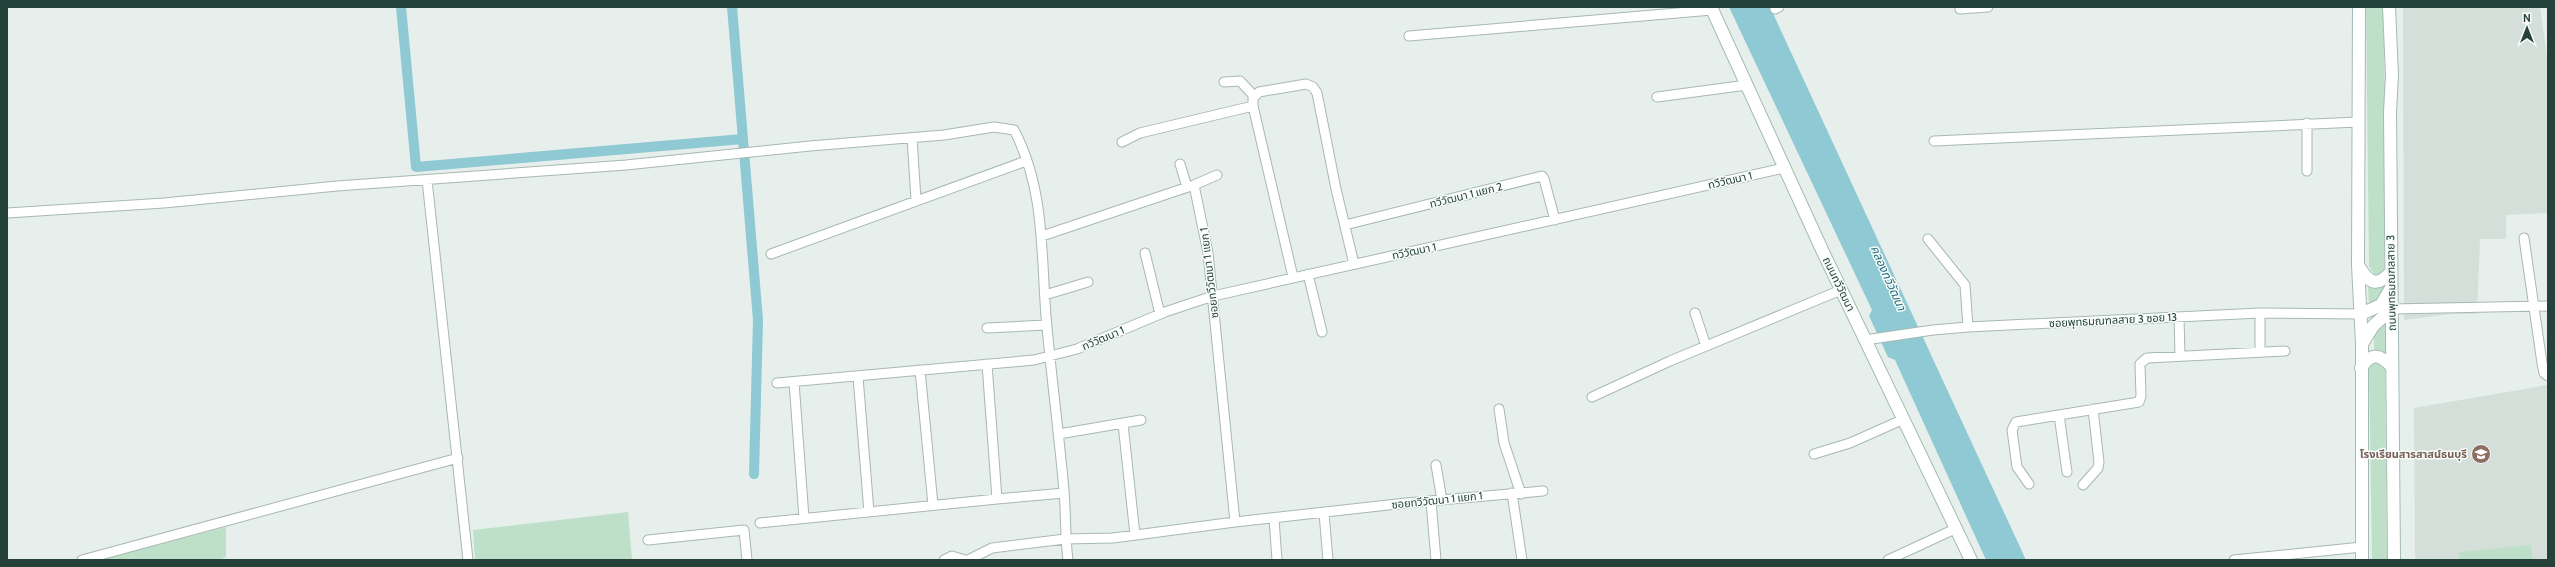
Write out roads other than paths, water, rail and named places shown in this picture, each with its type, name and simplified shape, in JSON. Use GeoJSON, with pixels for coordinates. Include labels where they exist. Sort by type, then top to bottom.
{"type":"FeatureCollection","features":[{"type":"Feature","properties":{"kind":"main road"},"geometry":{"type":"LineString","coordinates":[[2359,7],[2358,265],[2362,344],[2362,560]]}},
{"type":"Feature","properties":{"kind":"main road","name":"ถนนพุทธมณฑลสาย 3"},"geometry":{"type":"LineString","coordinates":[[2389,7],[2392,75],[2390,112],[2394,560]]}},
{"type":"Feature","properties":{"kind":"main road","name":"ถนนทวีวัฒนา"},"geometry":{"type":"LineString","coordinates":[[1711,9],[1841,290],[1971,560]]}},
{"type":"Feature","properties":{"kind":"main road"},"geometry":{"type":"LineString","coordinates":[[2358,265],[2368,280],[2375,282],[2385,279],[2391,272]]}},
{"type":"Feature","properties":{"kind":"main road"},"geometry":{"type":"LineString","coordinates":[[2360,314],[2381,306],[2392,286]]}},
{"type":"Feature","properties":{"kind":"main road"},"geometry":{"type":"LineString","coordinates":[[2362,344],[2377,322],[2392,309]]}},
{"type":"Feature","properties":{"kind":"main road"},"geometry":{"type":"LineString","coordinates":[[2361,368],[2366,360],[2373,357],[2384,358],[2392,367]]}},
{"type":"Feature","properties":{"kind":"street"},"geometry":{"type":"LineString","coordinates":[[1960,9],[1988,7]]}},
{"type":"Feature","properties":{"kind":"street"},"geometry":{"type":"LineString","coordinates":[[1409,36],[1711,9]]}},
{"type":"Feature","properties":{"kind":"street"},"geometry":{"type":"LineString","coordinates":[[1224,82],[1240,81],[1254,96]]}},
{"type":"Feature","properties":{"kind":"street"},"geometry":{"type":"LineString","coordinates":[[1293,277],[1253,106],[1254,96],[1259,92],[1306,84],[1313,87],[1317,93],[1354,264]]}},
{"type":"Feature","properties":{"kind":"street"},"geometry":{"type":"LineString","coordinates":[[1657,98],[1747,86]]}},
{"type":"Feature","properties":{"kind":"street"},"geometry":{"type":"LineString","coordinates":[[1122,142],[1140,133],[1253,106]]}},
{"type":"Feature","properties":{"kind":"street"},"geometry":{"type":"LineString","coordinates":[[1934,141],[2307,123],[2358,122]]}},
{"type":"Feature","properties":{"kind":"street"},"geometry":{"type":"LineString","coordinates":[[2307,123],[2307,171]]}},
{"type":"Feature","properties":{"kind":"street"},"geometry":{"type":"LineString","coordinates":[[7,213],[164,203],[427,180],[626,165],[810,146],[912,138],[1004,127],[1014,130],[1026,161],[1035,192],[1042,236],[1047,325],[1059,434],[1064,492],[1065,539],[1068,560]]}},
{"type":"Feature","properties":{"kind":"street"},"geometry":{"type":"LineString","coordinates":[[912,138],[916,200]]}},
{"type":"Feature","properties":{"kind":"street"},"geometry":{"type":"LineString","coordinates":[[770,254],[1026,161]]}},
{"type":"Feature","properties":{"kind":"street","name":"ซอยทวีวัฒนา 1 แยก 1"},"geometry":{"type":"LineString","coordinates":[[1180,164],[1190,186],[1203,224],[1213,296],[1235,522]]}},
{"type":"Feature","properties":{"kind":"street","name":"ทวีวัฒนา 1"},"geometry":{"type":"LineString","coordinates":[[777,383],[858,377],[1034,360],[1051,355],[1057,356],[1160,314],[1213,296],[1784,168]]}},
{"type":"Feature","properties":{"kind":"street"},"geometry":{"type":"LineString","coordinates":[[1042,236],[1190,186],[1217,175]]}},
{"type":"Feature","properties":{"kind":"street","name":"ทวีวัฒนา 1 แยก 2"},"geometry":{"type":"LineString","coordinates":[[1346,225],[1542,176],[1555,220]]}},
{"type":"Feature","properties":{"kind":"street"},"geometry":{"type":"LineString","coordinates":[[427,180],[468,560]]}},
{"type":"Feature","properties":{"kind":"street"},"geometry":{"type":"LineString","coordinates":[[2524,238],[2544,373],[2548,376]]}},
{"type":"Feature","properties":{"kind":"street"},"geometry":{"type":"LineString","coordinates":[[1928,239],[1965,285],[1968,327]]}},
{"type":"Feature","properties":{"kind":"street"},"geometry":{"type":"LineString","coordinates":[[1145,253],[1160,314]]}},
{"type":"Feature","properties":{"kind":"street"},"geometry":{"type":"LineString","coordinates":[[1308,274],[1322,332]]}},
{"type":"Feature","properties":{"kind":"street"},"geometry":{"type":"LineString","coordinates":[[1045,295],[1088,282]]}},
{"type":"Feature","properties":{"kind":"street"},"geometry":{"type":"LineString","coordinates":[[1592,397],[1706,346],[1841,290]]}},
{"type":"Feature","properties":{"kind":"street"},"geometry":{"type":"LineString","coordinates":[[2392,309],[2548,306]]}},
{"type":"Feature","properties":{"kind":"street"},"geometry":{"type":"LineString","coordinates":[[1695,313],[1706,346]]}},
{"type":"Feature","properties":{"kind":"street"},"geometry":{"type":"LineString","coordinates":[[2260,313],[2260,352]]}},
{"type":"Feature","properties":{"kind":"street","name":"ซอยพุทธมณฑลสาย 3 ซอย 13"},"geometry":{"type":"LineString","coordinates":[[1865,340],[1933,330],[1968,327],[2260,313],[2360,314]]}},
{"type":"Feature","properties":{"kind":"street"},"geometry":{"type":"LineString","coordinates":[[2179,317],[2180,356]]}},
{"type":"Feature","properties":{"kind":"street"},"geometry":{"type":"LineString","coordinates":[[987,328],[1047,325]]}},
{"type":"Feature","properties":{"kind":"street"},"geometry":{"type":"LineString","coordinates":[[2029,484],[2017,467],[2013,425],[2022,420],[2139,402],[2141,396],[2140,364],[2143,360],[2180,356],[2285,351]]}},
{"type":"Feature","properties":{"kind":"street"},"geometry":{"type":"LineString","coordinates":[[987,364],[997,499]]}},
{"type":"Feature","properties":{"kind":"street"},"geometry":{"type":"LineString","coordinates":[[920,370],[933,505]]}},
{"type":"Feature","properties":{"kind":"street"},"geometry":{"type":"LineString","coordinates":[[858,377],[869,512]]}},
{"type":"Feature","properties":{"kind":"street"},"geometry":{"type":"LineString","coordinates":[[794,382],[804,518]]}},
{"type":"Feature","properties":{"kind":"street"},"geometry":{"type":"LineString","coordinates":[[1499,409],[1504,444],[1517,493],[1522,560]]}},
{"type":"Feature","properties":{"kind":"street"},"geometry":{"type":"LineString","coordinates":[[2083,485],[2098,468],[2099,462],[2094,409]]}},
{"type":"Feature","properties":{"kind":"street"},"geometry":{"type":"LineString","coordinates":[[2059,414],[2067,472]]}},
{"type":"Feature","properties":{"kind":"street"},"geometry":{"type":"LineString","coordinates":[[1814,454],[1850,444],[1904,419]]}},
{"type":"Feature","properties":{"kind":"street"},"geometry":{"type":"LineString","coordinates":[[1059,434],[1141,420]]}},
{"type":"Feature","properties":{"kind":"street"},"geometry":{"type":"LineString","coordinates":[[1123,424],[1135,535]]}},
{"type":"Feature","properties":{"kind":"street"},"geometry":{"type":"LineString","coordinates":[[82,560],[458,458]]}},
{"type":"Feature","properties":{"kind":"street"},"geometry":{"type":"LineString","coordinates":[[1436,465],[1442,500]]}},
{"type":"Feature","properties":{"kind":"street","name":"ซอยทวีวัฒนา 1 แยก 1"},"geometry":{"type":"LineString","coordinates":[[966,560],[992,548],[1065,539],[1113,538],[1235,522],[1431,501],[1543,491]]}},
{"type":"Feature","properties":{"kind":"street"},"geometry":{"type":"LineString","coordinates":[[760,523],[1064,492]]}},
{"type":"Feature","properties":{"kind":"street"},"geometry":{"type":"LineString","coordinates":[[1431,501],[1436,560]]}},
{"type":"Feature","properties":{"kind":"street"},"geometry":{"type":"LineString","coordinates":[[1324,513],[1328,560]]}},
{"type":"Feature","properties":{"kind":"street"},"geometry":{"type":"LineString","coordinates":[[1274,519],[1277,560]]}},
{"type":"Feature","properties":{"kind":"street"},"geometry":{"type":"LineString","coordinates":[[1888,560],[1899,558],[1956,528]]}},
{"type":"Feature","properties":{"kind":"street"},"geometry":{"type":"LineString","coordinates":[[648,540],[744,530],[747,560]]}},
{"type":"Feature","properties":{"kind":"street"},"geometry":{"type":"LineString","coordinates":[[2234,560],[2362,547]]}},
{"type":"Feature","properties":{"kind":"street"},"geometry":{"type":"LineString","coordinates":[[944,560],[952,556],[966,560]]}},
{"type":"Feature","properties":{"kind":"water","name":"คลองทวีวัฒนา"},"geometry":{"type":"Polygon","coordinates":[[[1729,7],[1770,7],[2026,560],[1986,560],[1895,360],[1888,357],[1869,316],[1872,310],[1729,7]]]}},
{"type":"Feature","properties":{"kind":"waterway"},"geometry":{"type":"LineString","coordinates":[[401,7],[416,167],[743,139]]}},
{"type":"Feature","properties":{"kind":"waterway"},"geometry":{"type":"LineString","coordinates":[[732,7],[758,320],[754,474]]}},
{"type":"Feature","properties":{"kind":"place","name":"โรงเรียนสารสาสน์ธนบุรี"},"geometry":{"type":"Point","coordinates":[2481,454]}}]}
